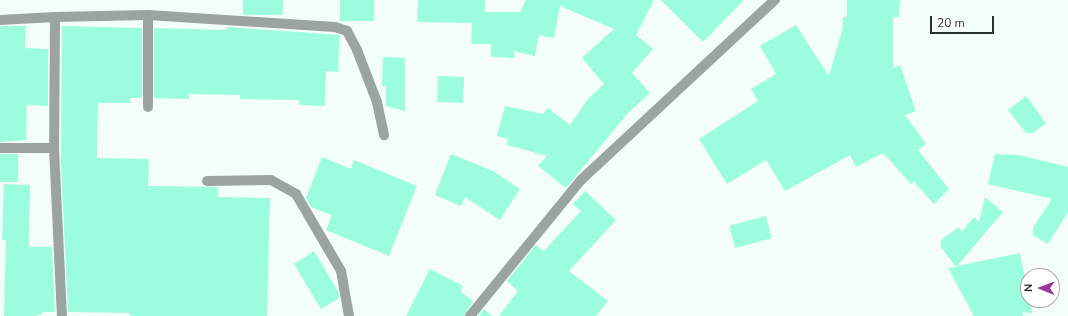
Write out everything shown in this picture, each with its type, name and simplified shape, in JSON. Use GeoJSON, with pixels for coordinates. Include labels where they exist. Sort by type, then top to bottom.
{"type":"FeatureCollection","features":[{"type":"Feature","properties":{"kind":"street"},"geometry":{"type":"LineString","coordinates":[[470,316],[581,180],[775,0]]}},
{"type":"Feature","properties":{"kind":"street"},"geometry":{"type":"LineString","coordinates":[[148,15],[148,106]]}},
{"type":"Feature","properties":{"kind":"street"},"geometry":{"type":"LineString","coordinates":[[0,20],[148,15],[335,27],[347,31],[357,50],[378,102],[384,135]]}},
{"type":"Feature","properties":{"kind":"street"},"geometry":{"type":"LineString","coordinates":[[55,17],[54,148],[62,316]]}},
{"type":"Feature","properties":{"kind":"street"},"geometry":{"type":"LineString","coordinates":[[0,148],[54,148]]}},
{"type":"Feature","properties":{"kind":"street"},"geometry":{"type":"LineString","coordinates":[[207,181],[271,180],[296,194],[341,271],[349,316]]}},
{"type":"Feature","properties":{"kind":"building"},"geometry":{"type":"Polygon","coordinates":[[[243,0],[283,0],[283,15],[243,15],[243,0]]]}},
{"type":"Feature","properties":{"kind":"building"},"geometry":{"type":"Polygon","coordinates":[[[340,0],[374,0],[374,21],[340,21],[340,0]]]}},
{"type":"Feature","properties":{"kind":"building"},"geometry":{"type":"Polygon","coordinates":[[[418,0],[485,0],[485,12],[520,12],[526,0],[654,0],[636,35],[653,49],[632,73],[650,93],[628,113],[566,188],[538,166],[547,156],[507,145],[508,139],[497,136],[505,106],[543,114],[548,108],[570,125],[588,99],[604,84],[582,58],[614,29],[560,6],[554,38],[539,35],[535,56],[514,51],[514,58],[491,57],[491,44],[471,44],[472,23],[417,22],[418,0]]]}},
{"type":"Feature","properties":{"kind":"building"},"geometry":{"type":"Polygon","coordinates":[[[661,0],[744,0],[703,42],[661,0]]]}},
{"type":"Feature","properties":{"kind":"building"},"geometry":{"type":"Polygon","coordinates":[[[847,0],[900,0],[899,17],[893,17],[893,68],[900,65],[916,111],[905,115],[926,144],[918,150],[949,189],[934,204],[914,182],[911,184],[883,153],[856,167],[850,155],[785,191],[766,160],[727,184],[699,139],[758,101],[751,89],[776,74],[760,46],[796,25],[829,76],[843,27],[843,17],[847,17],[847,0]]]}},
{"type":"Feature","properties":{"kind":"building"},"geometry":{"type":"Polygon","coordinates":[[[0,26],[26,26],[25,48],[48,49],[48,106],[27,105],[26,140],[0,142],[0,26]]]}},
{"type":"Feature","properties":{"kind":"building"},"geometry":{"type":"Polygon","coordinates":[[[62,26],[142,28],[142,98],[130,98],[130,103],[98,103],[97,158],[149,159],[148,186],[218,187],[218,197],[270,198],[267,316],[130,316],[130,313],[68,312],[61,163],[62,26]]]}},
{"type":"Feature","properties":{"kind":"building"},"geometry":{"type":"Polygon","coordinates":[[[227,27],[340,35],[338,72],[326,71],[325,106],[299,105],[299,100],[240,99],[240,95],[189,94],[189,99],[154,98],[154,28],[227,30],[227,27]]]}},
{"type":"Feature","properties":{"kind":"building"},"geometry":{"type":"Polygon","coordinates":[[[383,57],[405,58],[405,111],[386,106],[386,86],[382,86],[383,57]]]}},
{"type":"Feature","properties":{"kind":"building"},"geometry":{"type":"Polygon","coordinates":[[[438,76],[464,77],[463,103],[437,102],[438,76]]]}},
{"type":"Feature","properties":{"kind":"building"},"geometry":{"type":"Polygon","coordinates":[[[1026,96],[1046,123],[1033,133],[1026,133],[1008,110],[1026,96]]]}},
{"type":"Feature","properties":{"kind":"building"},"geometry":{"type":"Polygon","coordinates":[[[0,154],[18,154],[18,182],[0,182],[0,154]]]}},
{"type":"Feature","properties":{"kind":"building"},"geometry":{"type":"Polygon","coordinates":[[[451,154],[493,171],[520,189],[500,220],[465,197],[461,206],[435,195],[451,154]]]}},
{"type":"Feature","properties":{"kind":"building"},"geometry":{"type":"Polygon","coordinates":[[[995,154],[1019,155],[1068,167],[1068,212],[1048,244],[1033,235],[1033,228],[1052,199],[988,184],[995,154]]]}},
{"type":"Feature","properties":{"kind":"building"},"geometry":{"type":"Polygon","coordinates":[[[322,157],[351,169],[354,160],[417,186],[389,256],[326,230],[332,215],[311,207],[306,198],[322,157]]]}},
{"type":"Feature","properties":{"kind":"building"},"geometry":{"type":"Polygon","coordinates":[[[4,184],[30,185],[29,247],[52,247],[55,312],[42,312],[42,314],[36,316],[4,316],[6,240],[2,240],[4,184]]]}},
{"type":"Feature","properties":{"kind":"building"},"geometry":{"type":"Polygon","coordinates":[[[585,191],[616,220],[569,271],[608,301],[596,316],[499,316],[518,291],[507,281],[536,245],[544,251],[581,211],[573,204],[585,191]]]}},
{"type":"Feature","properties":{"kind":"building"},"geometry":{"type":"Polygon","coordinates":[[[985,197],[1003,212],[957,266],[1020,253],[1023,268],[1020,268],[1020,308],[1031,308],[1032,313],[1022,312],[1024,316],[974,316],[948,268],[956,267],[941,247],[941,240],[959,227],[962,232],[974,217],[979,222],[985,197]]]}},
{"type":"Feature","properties":{"kind":"building"},"geometry":{"type":"Polygon","coordinates":[[[766,216],[772,238],[735,248],[729,226],[766,216]]]}},
{"type":"Feature","properties":{"kind":"building"},"geometry":{"type":"Polygon","coordinates":[[[314,251],[338,291],[339,298],[321,309],[294,264],[314,251]]]}},
{"type":"Feature","properties":{"kind":"building"},"geometry":{"type":"Polygon","coordinates":[[[430,269],[463,286],[461,292],[473,301],[464,316],[406,316],[430,269]]]}},
{"type":"Feature","properties":{"kind":"building"},"geometry":{"type":"Polygon","coordinates":[[[484,309],[492,316],[478,316],[484,309]]]}}]}
